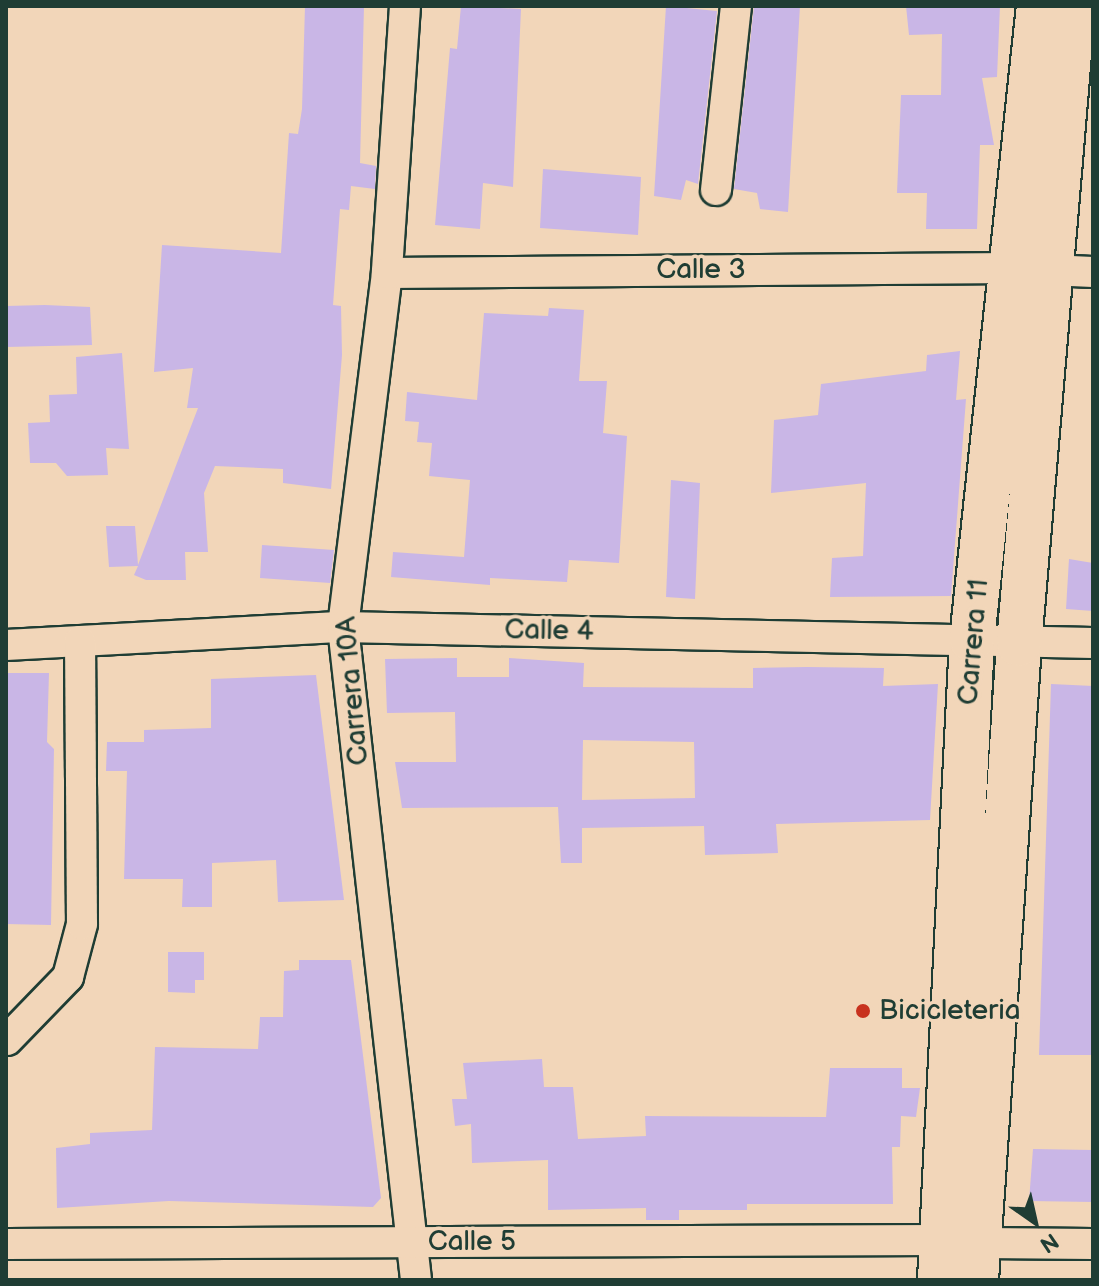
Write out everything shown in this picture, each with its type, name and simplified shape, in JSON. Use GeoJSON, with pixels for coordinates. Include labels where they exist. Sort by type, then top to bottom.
{"type":"FeatureCollection","features":[{"type":"Feature","properties":{"kind":"main road","name":"Carrera 11"},"geometry":{"type":"LineString","coordinates":[[957,1261],[1019,644],[1039,6]]}},
{"type":"Feature","properties":{"kind":"main road","name":"Carrera 11"},"geometry":{"type":"LineString","coordinates":[[957,1261],[972,640],[1073,6]]}},
{"type":"Feature","properties":{"kind":"street","name":"Carrera 10A"},"geometry":{"type":"LineString","coordinates":[[405,6],[387,273],[343,627],[415,1242],[416,1280]]}},
{"type":"Feature","properties":{"kind":"street"},"geometry":{"type":"LineString","coordinates":[[716,190],[736,6]]}},
{"type":"Feature","properties":{"kind":"street","name":"Calle 3"},"geometry":{"type":"LineString","coordinates":[[387,273],[1032,269],[1093,272]]}},
{"type":"Feature","properties":{"kind":"street","name":"Calle 4"},"geometry":{"type":"LineString","coordinates":[[6,645],[343,627],[972,640],[1019,644],[1093,643]]}},
{"type":"Feature","properties":{"kind":"street"},"geometry":{"type":"LineString","coordinates":[[7,1040],[68,977],[82,924],[80,641]]}},
{"type":"Feature","properties":{"kind":"street","name":"Calle 5"},"geometry":{"type":"LineString","coordinates":[[6,1244],[415,1242],[957,1261],[1093,1244]]}},
{"type":"Feature","properties":{"kind":"building"},"geometry":{"type":"Polygon","coordinates":[[[305,6],[364,6],[360,163],[376,166],[375,189],[351,186],[349,210],[340,209],[333,305],[341,306],[342,355],[331,489],[283,483],[283,469],[215,466],[204,493],[208,552],[185,552],[186,580],[146,580],[134,575],[138,566],[109,567],[106,526],[135,526],[138,565],[198,408],[187,408],[193,368],[154,372],[162,245],[281,253],[289,133],[298,134],[302,109],[305,6]]]}},
{"type":"Feature","properties":{"kind":"building"},"geometry":{"type":"Polygon","coordinates":[[[461,6],[521,9],[513,187],[483,183],[480,229],[435,225],[450,48],[457,49],[461,6]]]}},
{"type":"Feature","properties":{"kind":"building"},"geometry":{"type":"Polygon","coordinates":[[[666,6],[717,11],[698,184],[686,180],[681,200],[654,196],[666,6]]]}},
{"type":"Feature","properties":{"kind":"building"},"geometry":{"type":"Polygon","coordinates":[[[800,6],[788,212],[760,209],[757,193],[734,189],[754,7],[800,6]]]}},
{"type":"Feature","properties":{"kind":"building"},"geometry":{"type":"Polygon","coordinates":[[[906,6],[1000,6],[997,77],[982,78],[994,145],[980,145],[977,229],[926,229],[927,193],[897,193],[901,95],[941,95],[942,34],[909,35],[906,6]]]}},
{"type":"Feature","properties":{"kind":"building"},"geometry":{"type":"Polygon","coordinates":[[[543,169],[641,177],[638,235],[540,228],[543,169]]]}},
{"type":"Feature","properties":{"kind":"building"},"geometry":{"type":"Polygon","coordinates":[[[6,306],[90,307],[92,345],[6,347],[6,306]]]}},
{"type":"Feature","properties":{"kind":"building"},"geometry":{"type":"Polygon","coordinates":[[[549,308],[584,310],[579,381],[607,381],[603,433],[627,436],[619,563],[569,560],[567,582],[490,578],[490,585],[391,577],[393,552],[464,557],[470,480],[429,476],[432,443],[417,442],[419,422],[405,421],[407,392],[477,400],[484,313],[548,316],[549,308]]]}},
{"type":"Feature","properties":{"kind":"building"},"geometry":{"type":"Polygon","coordinates":[[[960,351],[956,400],[966,399],[951,596],[830,597],[832,558],[863,556],[866,483],[771,493],[774,420],[818,415],[821,384],[926,371],[927,355],[960,351]]]}},
{"type":"Feature","properties":{"kind":"building"},"geometry":{"type":"Polygon","coordinates":[[[122,353],[129,449],[106,448],[108,475],[67,476],[56,463],[30,463],[28,423],[50,422],[49,395],[77,394],[76,357],[122,353]]]}},
{"type":"Feature","properties":{"kind":"building"},"geometry":{"type":"Polygon","coordinates":[[[671,480],[700,483],[695,599],[666,597],[671,480]]]}},
{"type":"Feature","properties":{"kind":"building"},"geometry":{"type":"Polygon","coordinates":[[[262,545],[334,550],[330,583],[260,578],[262,545]]]}},
{"type":"Feature","properties":{"kind":"building"},"geometry":{"type":"Polygon","coordinates":[[[1069,559],[1093,563],[1093,611],[1066,609],[1069,559]]]}},
{"type":"Feature","properties":{"kind":"building"},"geometry":{"type":"Polygon","coordinates":[[[457,658],[457,677],[509,677],[509,658],[584,663],[583,687],[753,688],[753,668],[884,668],[883,686],[938,684],[930,820],[776,824],[778,853],[705,855],[704,826],[582,828],[582,863],[561,863],[558,807],[402,808],[395,762],[456,762],[455,712],[387,713],[385,659],[457,658]],[[583,740],[582,800],[695,798],[694,742],[583,740]]]}},
{"type":"Feature","properties":{"kind":"building"},"geometry":{"type":"Polygon","coordinates":[[[6,673],[49,673],[47,742],[54,749],[51,925],[6,924],[6,673]]]}},
{"type":"Feature","properties":{"kind":"building"},"geometry":{"type":"Polygon","coordinates":[[[316,675],[344,900],[278,902],[276,860],[212,863],[212,907],[182,907],[183,879],[124,879],[127,771],[106,771],[107,742],[144,742],[144,730],[211,728],[211,679],[316,675]]]}},
{"type":"Feature","properties":{"kind":"building"},"geometry":{"type":"Polygon","coordinates":[[[1051,684],[1093,686],[1093,1055],[1039,1055],[1051,684]]]}},
{"type":"Feature","properties":{"kind":"building"},"geometry":{"type":"Polygon","coordinates":[[[168,952],[204,952],[204,980],[195,980],[195,993],[168,992],[168,952]]]}},
{"type":"Feature","properties":{"kind":"building"},"geometry":{"type":"Polygon","coordinates":[[[299,960],[351,960],[381,1198],[373,1207],[169,1201],[57,1208],[56,1148],[90,1144],[90,1133],[152,1130],[155,1047],[258,1049],[260,1017],[283,1017],[284,971],[299,970],[299,960]]]}},
{"type":"Feature","properties":{"kind":"building"},"geometry":{"type":"Polygon","coordinates":[[[542,1059],[544,1087],[573,1087],[578,1139],[646,1136],[645,1116],[826,1117],[830,1068],[902,1068],[902,1088],[920,1088],[916,1117],[901,1116],[900,1147],[892,1147],[893,1204],[747,1204],[747,1210],[679,1210],[679,1220],[646,1220],[646,1208],[548,1210],[548,1160],[472,1163],[471,1124],[455,1126],[452,1099],[467,1099],[463,1063],[542,1059]]]}},
{"type":"Feature","properties":{"kind":"building"},"geometry":{"type":"Polygon","coordinates":[[[1033,1149],[1093,1150],[1093,1202],[1029,1201],[1033,1149]]]}},
{"type":"Feature","properties":{"kind":"place","name":"Bicicleteria"},"geometry":{"type":"Point","coordinates":[863,1011]}}]}
